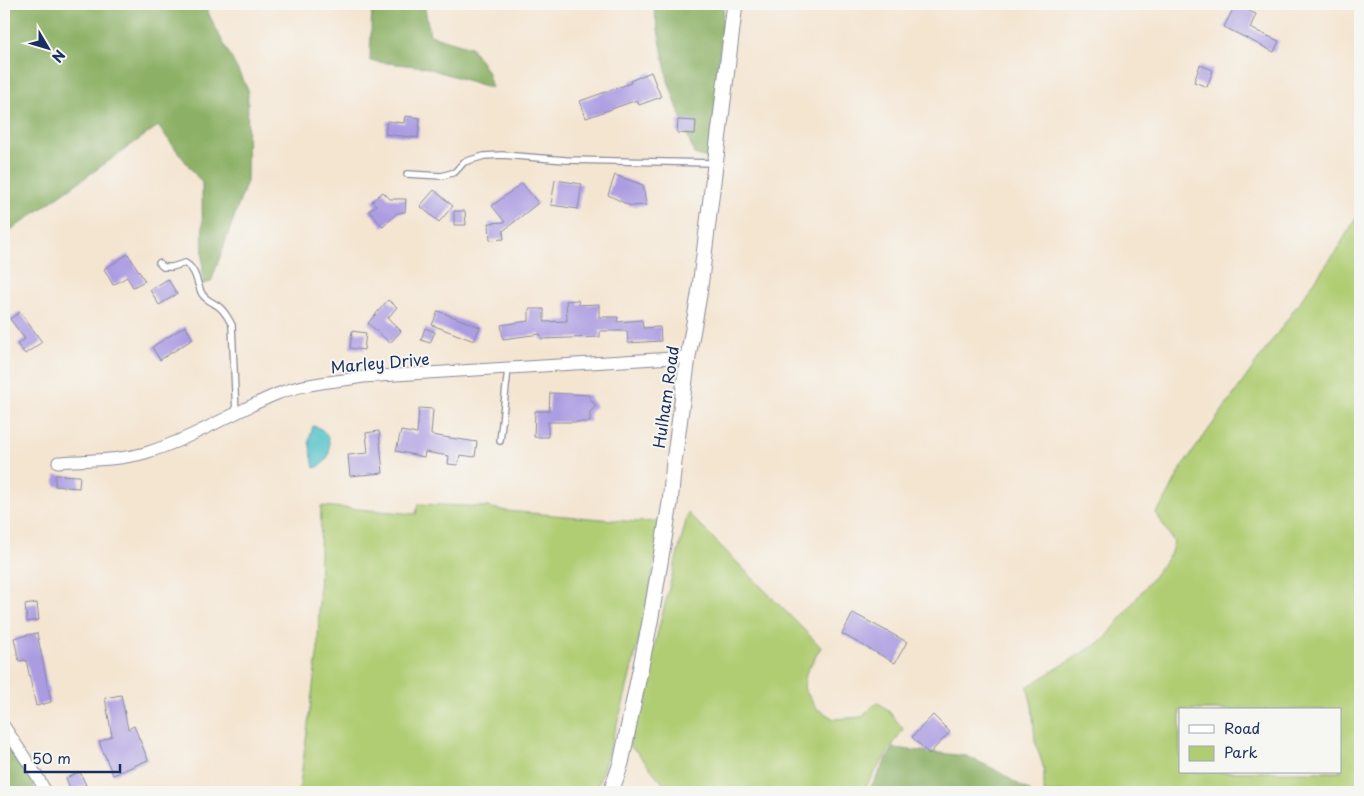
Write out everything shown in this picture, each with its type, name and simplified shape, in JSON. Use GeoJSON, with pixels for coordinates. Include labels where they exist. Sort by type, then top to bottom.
{"type":"FeatureCollection","features":[{"type":"Feature","properties":{"kind":"street","name":"Hulham Road"},"geometry":{"type":"LineString","coordinates":[[611,792],[621,763],[650,622],[670,503],[688,357],[699,295],[735,4]]}},
{"type":"Feature","properties":{"kind":"street","name":"Marley Drive"},"geometry":{"type":"LineString","coordinates":[[58,462],[112,459],[144,453],[182,439],[279,394],[324,382],[363,377],[688,357]]}},
{"type":"Feature","properties":{"kind":"street"},"geometry":{"type":"LineString","coordinates":[[4,726],[46,792]]}},
{"type":"Feature","properties":{"kind":"lane"},"geometry":{"type":"LineString","coordinates":[[407,174],[442,176],[455,172],[464,162],[484,156],[502,155],[566,160],[715,163]]}},
{"type":"Feature","properties":{"kind":"lane"},"geometry":{"type":"LineString","coordinates":[[159,263],[163,267],[172,267],[185,263],[190,266],[202,294],[208,301],[226,314],[232,325],[236,414]]}},
{"type":"Feature","properties":{"kind":"lane"},"geometry":{"type":"LineString","coordinates":[[500,441],[508,369]]}},
{"type":"Feature","properties":{"kind":"green space"},"geometry":{"type":"Polygon","coordinates":[[[8,4],[204,4],[248,90],[247,181],[211,282],[203,284],[202,183],[158,126],[4,235],[4,15],[8,4]]]}},
{"type":"Feature","properties":{"kind":"green space"},"geometry":{"type":"Polygon","coordinates":[[[372,4],[424,4],[430,35],[471,47],[487,71],[492,88],[424,67],[370,61],[372,4]]]}},
{"type":"Feature","properties":{"kind":"green space"},"geometry":{"type":"Polygon","coordinates":[[[653,4],[724,4],[710,159],[694,154],[668,81],[653,4]]]}},
{"type":"Feature","properties":{"kind":"green space"},"geometry":{"type":"Polygon","coordinates":[[[1360,212],[1360,792],[1044,792],[1044,769],[1035,741],[1032,705],[1027,687],[1105,639],[1170,555],[1174,542],[1156,513],[1167,497],[1182,467],[1336,251],[1360,212]]]}},
{"type":"Feature","properties":{"kind":"green space"},"geometry":{"type":"Polygon","coordinates":[[[418,504],[488,507],[506,511],[637,522],[662,521],[646,610],[623,704],[596,792],[299,792],[318,648],[321,506],[416,514],[418,504]]]}},
{"type":"Feature","properties":{"kind":"green space"},"geometry":{"type":"Polygon","coordinates":[[[688,513],[821,647],[806,673],[804,688],[816,708],[834,719],[862,717],[877,702],[887,709],[903,729],[862,792],[670,792],[636,751],[629,746],[688,513]]]}},
{"type":"Feature","properties":{"kind":"green space"},"geometry":{"type":"Polygon","coordinates":[[[4,740],[32,782],[36,792],[4,792],[4,740]]]}},
{"type":"Feature","properties":{"kind":"green space"},"geometry":{"type":"Polygon","coordinates":[[[893,748],[967,756],[994,769],[1031,792],[868,792],[893,748]]]}},
{"type":"Feature","properties":{"kind":"water"},"geometry":{"type":"Polygon","coordinates":[[[313,426],[325,433],[330,447],[326,460],[314,468],[309,441],[313,426]]]}},
{"type":"Feature","properties":{"kind":"building"},"geometry":{"type":"Polygon","coordinates":[[[1235,5],[1256,14],[1250,28],[1279,41],[1274,52],[1224,27],[1235,5]]]}},
{"type":"Feature","properties":{"kind":"building"},"geometry":{"type":"Polygon","coordinates":[[[1200,65],[1213,70],[1207,87],[1194,82],[1200,65]]]}},
{"type":"Feature","properties":{"kind":"building"},"geometry":{"type":"Polygon","coordinates":[[[651,72],[661,97],[639,105],[637,100],[586,118],[580,101],[631,83],[630,81],[651,72]]]}},
{"type":"Feature","properties":{"kind":"building"},"geometry":{"type":"Polygon","coordinates":[[[405,116],[420,118],[418,138],[385,134],[387,121],[404,123],[405,116]]]}},
{"type":"Feature","properties":{"kind":"building"},"geometry":{"type":"Polygon","coordinates":[[[678,120],[696,121],[695,134],[677,133],[678,120]]]}},
{"type":"Feature","properties":{"kind":"building"},"geometry":{"type":"Polygon","coordinates":[[[615,175],[643,185],[646,205],[631,206],[608,195],[615,175]]]}},
{"type":"Feature","properties":{"kind":"building"},"geometry":{"type":"Polygon","coordinates":[[[555,180],[582,184],[578,209],[551,205],[555,180]]]}},
{"type":"Feature","properties":{"kind":"building"},"geometry":{"type":"Polygon","coordinates":[[[522,183],[538,203],[503,231],[504,239],[490,240],[489,223],[505,222],[492,206],[522,183]]]}},
{"type":"Feature","properties":{"kind":"building"},"geometry":{"type":"Polygon","coordinates":[[[434,190],[453,206],[439,222],[420,206],[434,190]]]}},
{"type":"Feature","properties":{"kind":"building"},"geometry":{"type":"Polygon","coordinates":[[[383,192],[390,199],[406,199],[405,212],[397,213],[383,227],[369,211],[376,205],[372,201],[383,192]]]}},
{"type":"Feature","properties":{"kind":"building"},"geometry":{"type":"Polygon","coordinates":[[[454,211],[465,211],[466,225],[454,225],[454,211]]]}},
{"type":"Feature","properties":{"kind":"building"},"geometry":{"type":"Polygon","coordinates":[[[128,254],[145,281],[133,287],[127,277],[113,285],[104,269],[128,254]]]}},
{"type":"Feature","properties":{"kind":"building"},"geometry":{"type":"Polygon","coordinates":[[[168,279],[177,294],[159,305],[150,290],[168,279]]]}},
{"type":"Feature","properties":{"kind":"building"},"geometry":{"type":"Polygon","coordinates":[[[388,300],[397,307],[388,318],[401,331],[390,343],[368,323],[388,300]]]}},
{"type":"Feature","properties":{"kind":"building"},"geometry":{"type":"Polygon","coordinates":[[[578,300],[579,305],[599,304],[599,317],[618,317],[617,322],[642,320],[643,328],[660,327],[661,341],[628,343],[627,331],[600,331],[600,337],[541,339],[540,334],[503,339],[501,325],[529,321],[529,309],[544,309],[544,322],[567,321],[566,301],[578,300]]]}},
{"type":"Feature","properties":{"kind":"building"},"geometry":{"type":"Polygon","coordinates":[[[438,311],[480,327],[474,341],[432,325],[438,311]]]}},
{"type":"Feature","properties":{"kind":"building"},"geometry":{"type":"Polygon","coordinates":[[[20,312],[42,342],[25,354],[17,344],[25,339],[10,319],[20,312]]]}},
{"type":"Feature","properties":{"kind":"building"},"geometry":{"type":"Polygon","coordinates":[[[185,326],[193,339],[160,360],[152,347],[185,326]]]}},
{"type":"Feature","properties":{"kind":"building"},"geometry":{"type":"Polygon","coordinates":[[[425,328],[435,332],[430,343],[421,340],[425,328]]]}},
{"type":"Feature","properties":{"kind":"building"},"geometry":{"type":"Polygon","coordinates":[[[352,331],[366,333],[364,350],[350,348],[352,331]]]}},
{"type":"Feature","properties":{"kind":"building"},"geometry":{"type":"Polygon","coordinates":[[[550,393],[590,395],[590,399],[596,406],[590,412],[590,422],[548,422],[548,437],[534,437],[535,411],[549,411],[550,393]]]}},
{"type":"Feature","properties":{"kind":"building"},"geometry":{"type":"Polygon","coordinates":[[[419,408],[433,409],[431,435],[477,442],[475,457],[460,455],[458,465],[448,464],[449,456],[425,452],[424,457],[396,451],[401,431],[417,434],[419,408]]]}},
{"type":"Feature","properties":{"kind":"building"},"geometry":{"type":"Polygon","coordinates":[[[379,431],[383,473],[350,476],[348,455],[368,453],[366,433],[379,431]]]}},
{"type":"Feature","properties":{"kind":"building"},"geometry":{"type":"Polygon","coordinates":[[[55,475],[80,476],[79,488],[55,486],[55,475]]]}},
{"type":"Feature","properties":{"kind":"building"},"geometry":{"type":"Polygon","coordinates":[[[37,603],[39,620],[27,622],[25,605],[37,603]]]}},
{"type":"Feature","properties":{"kind":"building"},"geometry":{"type":"Polygon","coordinates":[[[853,613],[907,642],[895,663],[842,634],[853,613]]]}},
{"type":"Feature","properties":{"kind":"building"},"geometry":{"type":"Polygon","coordinates":[[[37,633],[51,702],[36,706],[26,660],[19,661],[14,638],[37,633]]]}},
{"type":"Feature","properties":{"kind":"building"},"geometry":{"type":"Polygon","coordinates":[[[121,695],[128,729],[134,726],[148,760],[113,775],[99,742],[112,736],[105,698],[121,695]]]}},
{"type":"Feature","properties":{"kind":"building"},"geometry":{"type":"Polygon","coordinates":[[[933,715],[950,732],[929,754],[912,737],[933,715]]]}},
{"type":"Feature","properties":{"kind":"building"},"geometry":{"type":"Polygon","coordinates":[[[80,772],[86,785],[71,791],[66,778],[80,772]]]}}]}
